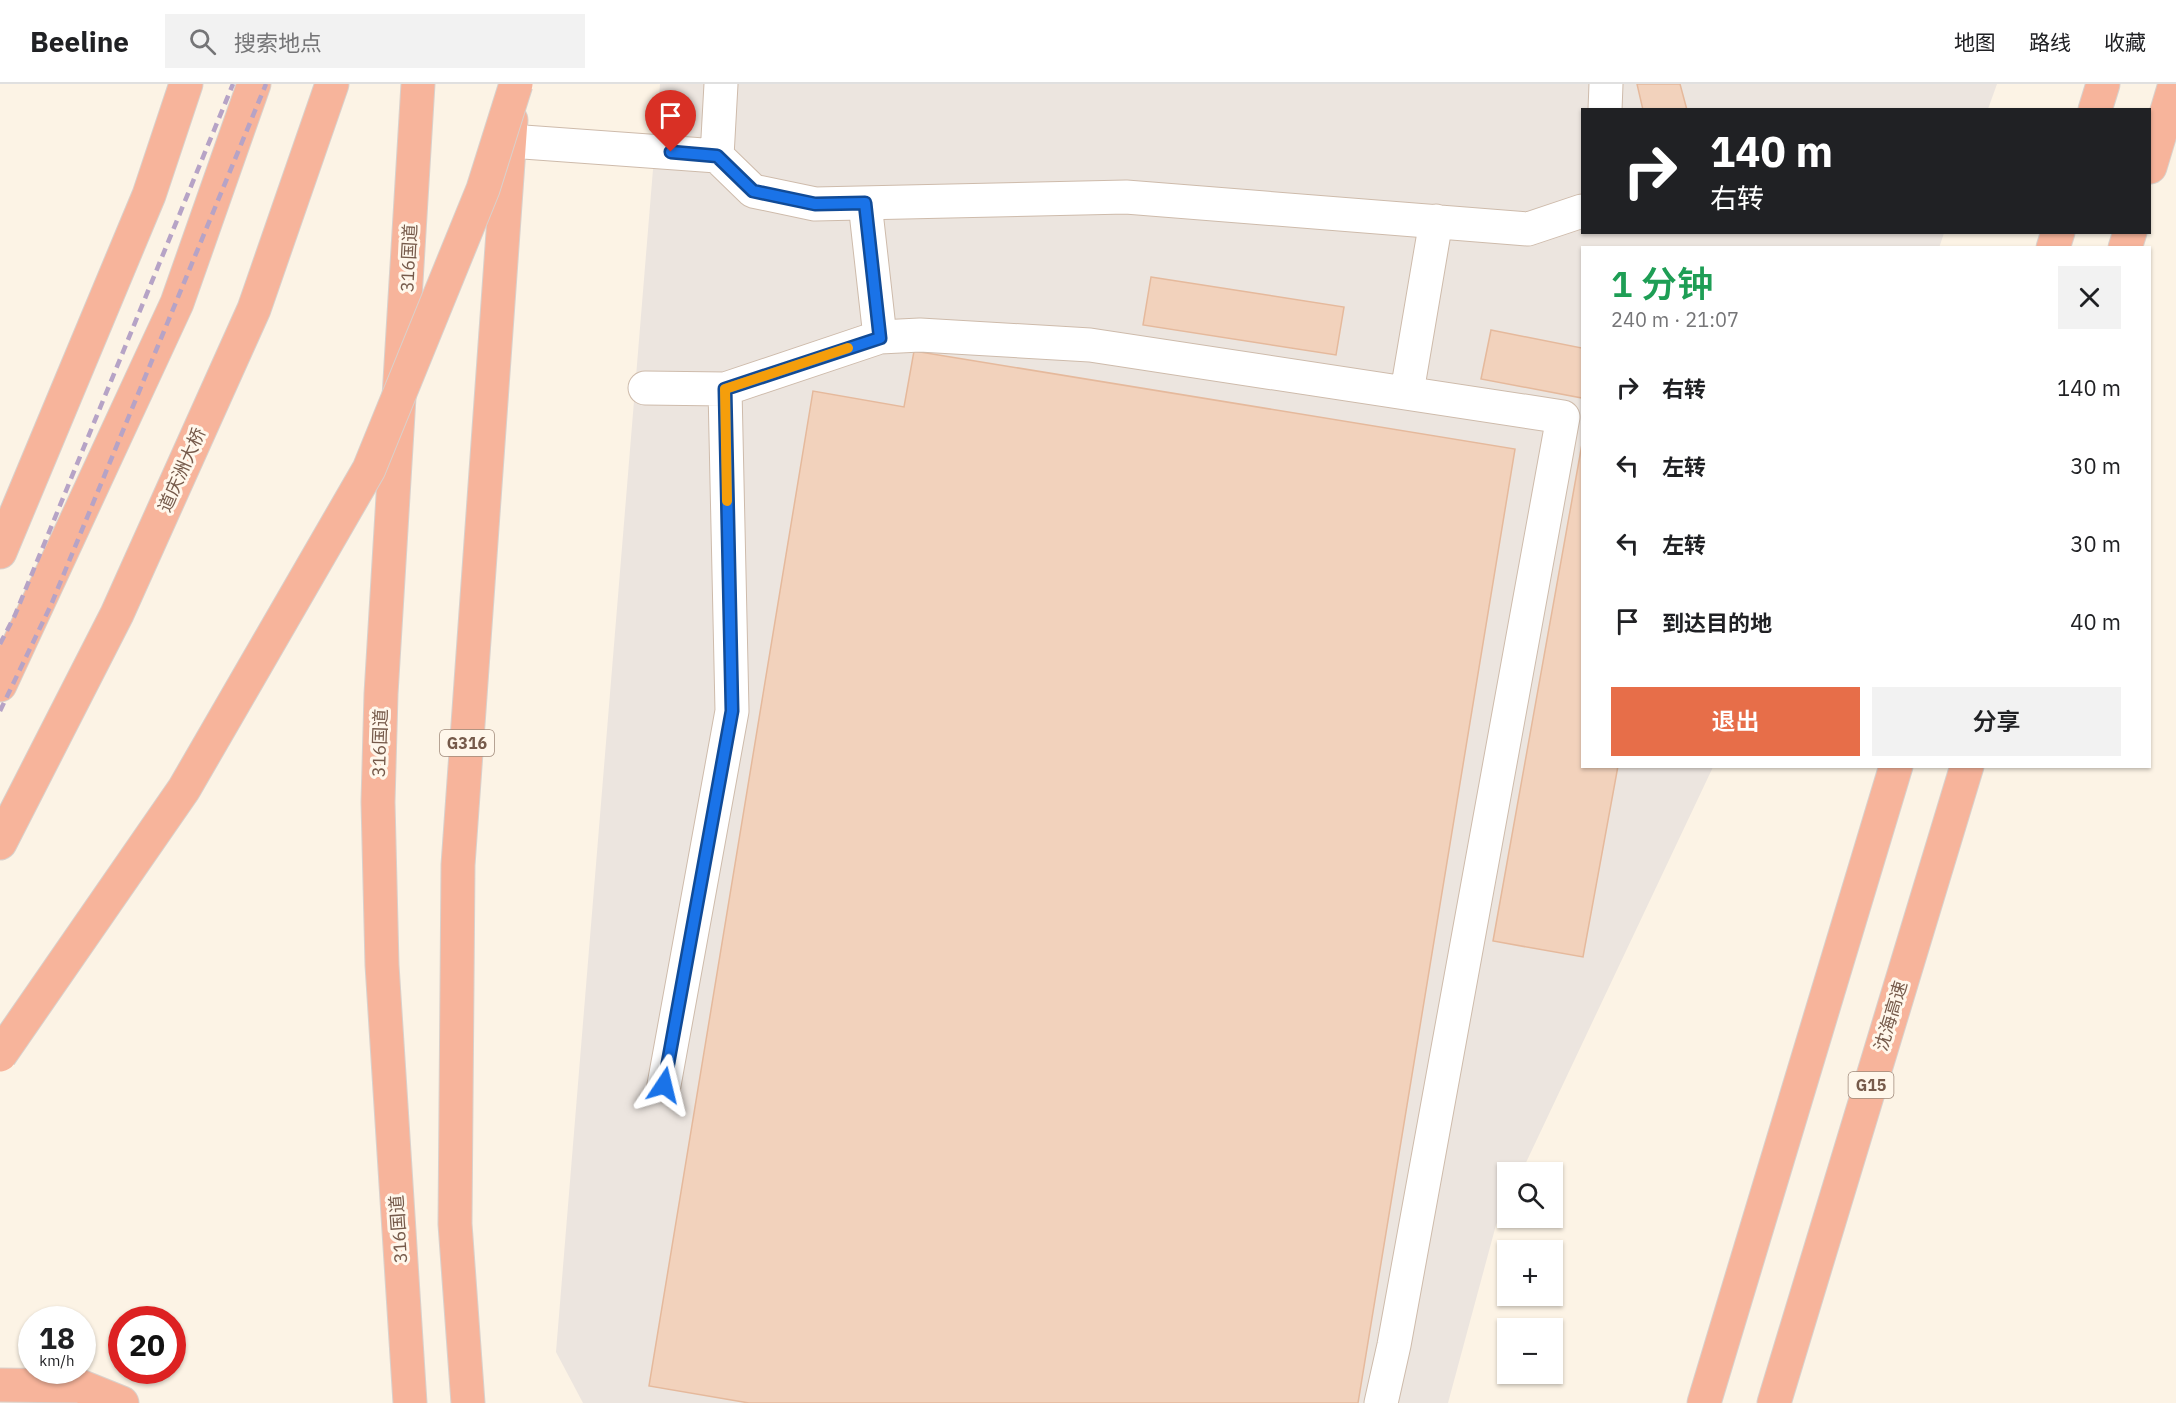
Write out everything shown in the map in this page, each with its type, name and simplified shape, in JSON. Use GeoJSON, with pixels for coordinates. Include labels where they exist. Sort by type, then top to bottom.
{"type":"FeatureCollection","features":[{"type":"Feature","properties":{"kind":"highway"},"geometry":{"type":"LineString","coordinates":[[0,552],[149,195],[186,84]]}},
{"type":"Feature","properties":{"kind":"highway"},"geometry":{"type":"LineString","coordinates":[[0,685],[177,303],[254,84]]}},
{"type":"Feature","properties":{"kind":"highway","name":"道庆洲大桥"},"geometry":{"type":"LineString","coordinates":[[0,843],[117,614],[254,309],[332,84]]}},
{"type":"Feature","properties":{"kind":"highway","name":"316国道"},"geometry":{"type":"LineString","coordinates":[[410,1403],[383,977],[378,802],[381,694],[418,84]]}},
{"type":"Feature","properties":{"kind":"highway"},"geometry":{"type":"LineString","coordinates":[[0,1055],[184,789],[369,469],[483,189],[515,84]]}},
{"type":"Feature","properties":{"kind":"highway","name":"G316"},"geometry":{"type":"LineString","coordinates":[[468,1403],[455,1224],[458,865],[515,84]]}},
{"type":"Feature","properties":{"kind":"highway"},"geometry":{"type":"LineString","coordinates":[[2096,108],[2103,84]]}},
{"type":"Feature","properties":{"kind":"highway"},"geometry":{"type":"LineString","coordinates":[[2151,164],[2175,84]]}},
{"type":"Feature","properties":{"kind":"highway"},"geometry":{"type":"LineString","coordinates":[[1704,1403],[1895,768]]}},
{"type":"Feature","properties":{"kind":"highway","name":"沈海高速"},"geometry":{"type":"LineString","coordinates":[[1774,1403],[1966,768]]}},
{"type":"Feature","properties":{"kind":"highway"},"geometry":{"type":"LineString","coordinates":[[0,1385],[80,1386],[122,1403]]}},
{"type":"Feature","properties":{"kind":"lane"},"geometry":{"type":"LineString","coordinates":[[717,156],[721,84]]}},
{"type":"Feature","properties":{"kind":"lane"},"geometry":{"type":"LineString","coordinates":[[1605,108],[1606,84]]}},
{"type":"Feature","properties":{"kind":"lane"},"geometry":{"type":"LineString","coordinates":[[510,141],[717,156],[753,191],[815,204],[1126,197],[1528,229],[1581,211]]}},
{"type":"Feature","properties":{"kind":"lane"},"geometry":{"type":"LineString","coordinates":[[865,203],[880,338]]}},
{"type":"Feature","properties":{"kind":"lane"},"geometry":{"type":"LineString","coordinates":[[1407,392],[1436,221]]}},
{"type":"Feature","properties":{"kind":"lane"},"geometry":{"type":"LineString","coordinates":[[645,388],[725,389],[880,338],[920,335],[1090,345],[1563,417],[1399,1322],[1381,1403]]}},
{"type":"Feature","properties":{"kind":"lane"},"geometry":{"type":"LineString","coordinates":[[664,1085],[732,711],[725,389]]}},
{"type":"Feature","properties":{"kind":"shaded area"},"geometry":{"type":"Polygon","coordinates":[[[660,84],[1997,84],[1988,108],[1581,108],[1581,234],[1944,234],[1940,246],[1581,246],[1581,768],[1713,768],[1526,1162],[1497,1162],[1497,1223],[1448,1403],[583,1403],[556,1352],[660,84]]]}},
{"type":"Feature","properties":{"kind":"building"},"geometry":{"type":"Polygon","coordinates":[[[1637,84],[1680,84],[1686,108],[1643,108],[1637,84]]]}},
{"type":"Feature","properties":{"kind":"building"},"geometry":{"type":"Polygon","coordinates":[[[1151,277],[1344,307],[1336,355],[1143,325],[1151,277]]]}},
{"type":"Feature","properties":{"kind":"building"},"geometry":{"type":"Polygon","coordinates":[[[1491,330],[1581,348],[1581,398],[1481,379],[1491,330]]]}},
{"type":"Feature","properties":{"kind":"building"},"geometry":{"type":"Polygon","coordinates":[[[914,351],[1515,449],[1358,1403],[749,1403],[649,1386],[813,391],[904,407],[914,351]]]}},
{"type":"Feature","properties":{"kind":"building"},"geometry":{"type":"Polygon","coordinates":[[[1581,450],[1581,768],[1618,768],[1583,957],[1493,941],[1581,450]]]}},
{"type":"Feature","properties":{"kind":"railway"},"geometry":{"type":"LineString","coordinates":[[0,644],[15,615],[233,84]]}},
{"type":"Feature","properties":{"kind":"railway"},"geometry":{"type":"LineString","coordinates":[[0,711],[51,605],[266,84]]}},
{"type":"Feature","properties":{"kind":"slow traffic"},"geometry":{"type":"LineString","coordinates":[[727,501],[725,389],[848,348]]}},
{"type":"Feature","properties":{"kind":"route"},"geometry":{"type":"LineString","coordinates":[[664,1085],[732,711],[725,389],[880,338],[865,203],[815,204],[753,191],[717,156],[671,152]]}}]}
